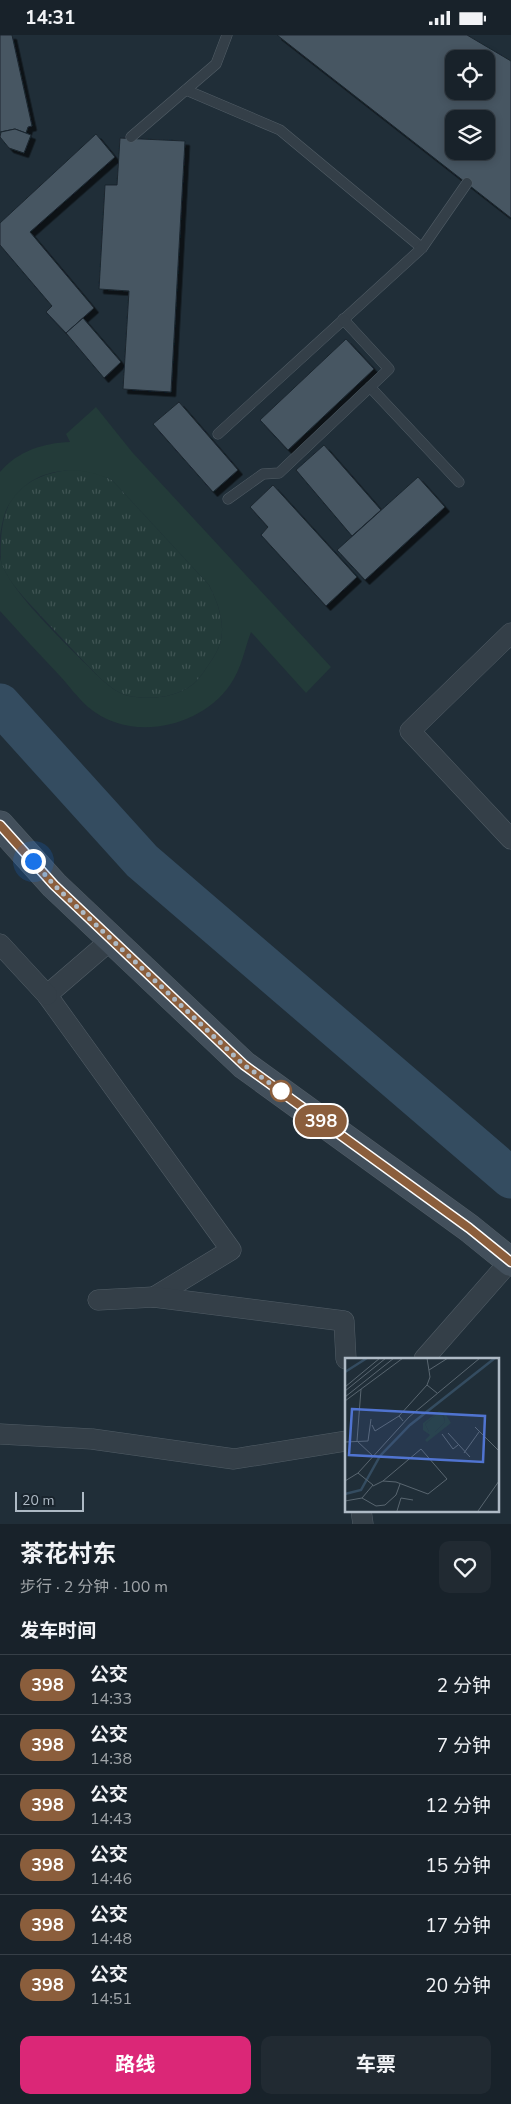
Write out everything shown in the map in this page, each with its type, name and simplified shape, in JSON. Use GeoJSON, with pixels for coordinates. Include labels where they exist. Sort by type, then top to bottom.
{"type":"FeatureCollection","features":[{"type":"Feature","properties":{"kind":"street"},"geometry":{"type":"LineString","coordinates":[[511,633],[410,731],[511,839]]}},
{"type":"Feature","properties":{"kind":"street"},"geometry":{"type":"LineString","coordinates":[[0,825],[54,885],[244,1065],[469,1228],[511,1261],[425,1358]]}},
{"type":"Feature","properties":{"kind":"street"},"geometry":{"type":"LineString","coordinates":[[48,995],[112,939]]}},
{"type":"Feature","properties":{"kind":"street"},"geometry":{"type":"LineString","coordinates":[[0,944],[48,995],[231,1250],[154,1297]]}},
{"type":"Feature","properties":{"kind":"street"},"geometry":{"type":"LineString","coordinates":[[98,1300],[154,1297],[344,1321],[346,1358]]}},
{"type":"Feature","properties":{"kind":"street"},"geometry":{"type":"LineString","coordinates":[[0,1434],[92,1439],[234,1459],[345,1441]]}},
{"type":"Feature","properties":{"kind":"street"},"geometry":{"type":"LineString","coordinates":[[361,1511],[363,1524]]}},
{"type":"Feature","properties":{"kind":"lane"},"geometry":{"type":"LineString","coordinates":[[131,137],[216,64],[227,35]]}},
{"type":"Feature","properties":{"kind":"lane"},"geometry":{"type":"LineString","coordinates":[[186,90],[280,130],[422,248]]}},
{"type":"Feature","properties":{"kind":"lane"},"geometry":{"type":"LineString","coordinates":[[218,434],[422,248],[467,183]]}},
{"type":"Feature","properties":{"kind":"lane"},"geometry":{"type":"LineString","coordinates":[[228,499],[263,475],[279,473],[389,369],[343,319]]}},
{"type":"Feature","properties":{"kind":"lane"},"geometry":{"type":"LineString","coordinates":[[370,387],[460,482]]}},
{"type":"Feature","properties":{"kind":"green space"},"geometry":{"type":"Polygon","coordinates":[[[96,407],[132,452],[331,667],[306,693],[251,632],[234,679],[217,700],[201,712],[164,726],[143,727],[124,725],[105,718],[88,707],[0,611],[0,556],[4,569],[13,584],[42,619],[100,678],[117,691],[129,696],[145,698],[162,697],[178,693],[195,683],[218,650],[222,633],[221,618],[209,585],[112,480],[99,475],[71,471],[45,475],[33,481],[22,489],[9,504],[0,536],[0,472],[15,459],[32,449],[50,444],[70,442],[66,434],[96,407]]]}},
{"type":"Feature","properties":{"kind":"green space"},"geometry":{"type":"Polygon","coordinates":[[[76,469],[96,472],[112,480],[209,585],[221,618],[222,633],[219,647],[195,683],[178,693],[162,697],[145,698],[125,695],[113,689],[100,678],[30,604],[4,570],[1,562],[1,535],[3,521],[12,499],[27,484],[36,479],[55,472],[76,469]]]}},
{"type":"Feature","properties":{"kind":"building"},"geometry":{"type":"Polygon","coordinates":[[[0,35],[12,35],[32,126],[28,127],[26,133],[15,129],[0,132],[0,35]]]}},
{"type":"Feature","properties":{"kind":"building"},"geometry":{"type":"Polygon","coordinates":[[[277,35],[467,35],[492,50],[445,50],[445,100],[495,100],[495,52],[511,61],[511,218],[277,35]]]}},
{"type":"Feature","properties":{"kind":"building"},"geometry":{"type":"Polygon","coordinates":[[[15,129],[31,135],[24,153],[9,148],[0,137],[1,132],[15,129]]]}},
{"type":"Feature","properties":{"kind":"building"},"geometry":{"type":"Polygon","coordinates":[[[96,134],[115,157],[30,232],[94,308],[66,333],[46,312],[52,306],[0,245],[0,223],[96,134]]]}},
{"type":"Feature","properties":{"kind":"building"},"geometry":{"type":"Polygon","coordinates":[[[120,138],[185,141],[171,392],[123,389],[129,291],[99,289],[105,185],[117,185],[120,138]]]}},
{"type":"Feature","properties":{"kind":"building"},"geometry":{"type":"Polygon","coordinates":[[[83,318],[121,362],[104,378],[66,333],[83,318]]]}},
{"type":"Feature","properties":{"kind":"building"},"geometry":{"type":"Polygon","coordinates":[[[346,339],[374,369],[288,450],[260,420],[346,339]]]}},
{"type":"Feature","properties":{"kind":"building"},"geometry":{"type":"Polygon","coordinates":[[[179,402],[238,470],[213,492],[153,424],[179,402]]]}},
{"type":"Feature","properties":{"kind":"building"},"geometry":{"type":"Polygon","coordinates":[[[324,445],[381,510],[352,536],[296,470],[324,445]]]}},
{"type":"Feature","properties":{"kind":"building"},"geometry":{"type":"Polygon","coordinates":[[[418,477],[445,507],[365,580],[337,550],[418,477]]]}},
{"type":"Feature","properties":{"kind":"building"},"geometry":{"type":"Polygon","coordinates":[[[273,485],[357,577],[326,606],[261,535],[268,527],[250,507],[273,485]]]}},
{"type":"Feature","properties":{"kind":"waterway"},"geometry":{"type":"LineString","coordinates":[[0,704],[142,861],[511,1178]]}},
{"type":"Feature","properties":{"kind":"bus line","name":"398"},"geometry":{"type":"LineString","coordinates":[[0,825],[54,885],[244,1065],[469,1228],[511,1262]]}},
{"type":"Feature","properties":{"kind":"route"},"geometry":{"type":"LineString","coordinates":[[33,861],[54,885],[244,1065],[281,1091]]}}]}
